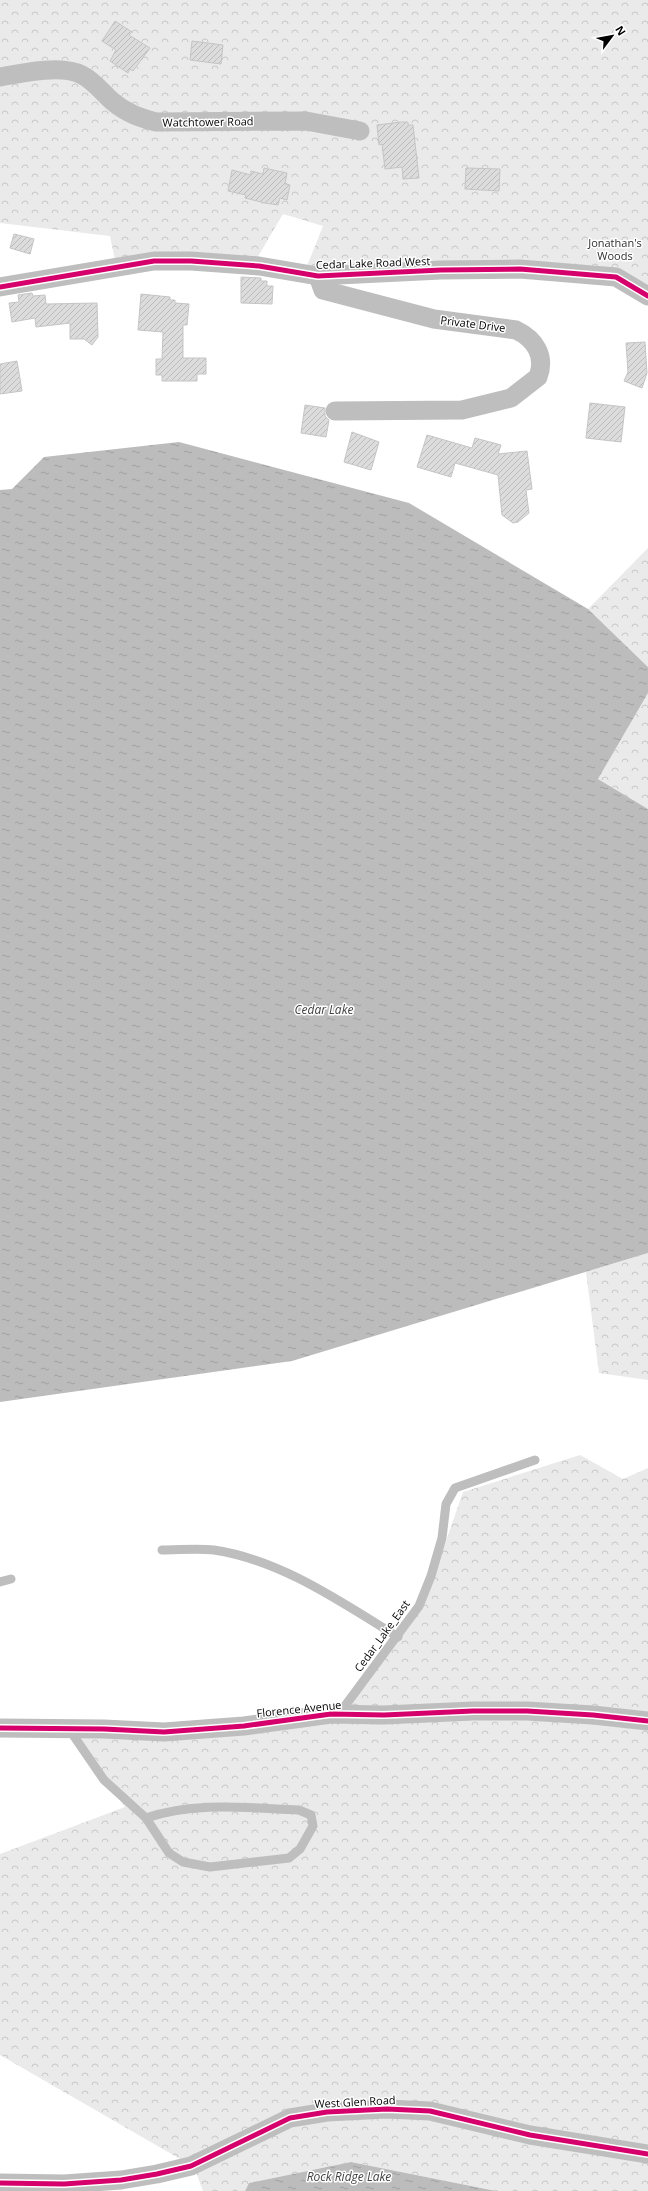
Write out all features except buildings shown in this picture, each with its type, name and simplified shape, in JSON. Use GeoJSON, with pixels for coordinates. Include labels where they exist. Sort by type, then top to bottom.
{"type":"FeatureCollection","features":[{"type":"Feature","properties":{"kind":"street","name":"Watchtower Road"},"geometry":{"type":"LineString","coordinates":[[0,77],[46,69],[81,74],[94,82],[125,111],[140,118],[156,122],[306,121],[360,131]]}},
{"type":"Feature","properties":{"kind":"street","name":"Cedar Lake Road West"},"geometry":{"type":"LineString","coordinates":[[0,287],[154,261],[192,261],[259,266],[318,276],[441,270],[520,270],[616,277],[648,296]]}},
{"type":"Feature","properties":{"kind":"street","name":"Private Drive"},"geometry":{"type":"LineString","coordinates":[[318,276],[322,290],[434,319],[516,330],[524,333],[536,345],[541,361],[538,377],[511,398],[462,410],[335,411]]}},
{"type":"Feature","properties":{"kind":"street","name":"Florence Avenue"},"geometry":{"type":"LineString","coordinates":[[0,1728],[164,1732],[339,1714],[527,1711],[592,1714],[648,1721]]}},
{"type":"Feature","properties":{"kind":"street","name":"West Glen Road"},"geometry":{"type":"LineString","coordinates":[[0,2183],[88,2187],[157,2174],[190,2166],[290,2118],[327,2112],[387,2109],[430,2111],[530,2136],[648,2154]]}},
{"type":"Feature","properties":{"kind":"lane","name":"Cedar_Lake_East"},"geometry":{"type":"LineString","coordinates":[[339,1714],[398,1637],[419,1606],[431,1576],[442,1538],[446,1504],[455,1488],[535,1460]]}},
{"type":"Feature","properties":{"kind":"lane"},"geometry":{"type":"LineString","coordinates":[[162,1550],[213,1550],[260,1561],[334,1597],[398,1637]]}},
{"type":"Feature","properties":{"kind":"lane"},"geometry":{"type":"LineString","coordinates":[[0,1582],[11,1579]]}},
{"type":"Feature","properties":{"kind":"lane"},"geometry":{"type":"LineString","coordinates":[[69,1729],[104,1780],[146,1818],[169,1853],[183,1862],[210,1866],[289,1858],[300,1849],[313,1826],[311,1815],[299,1810],[209,1806],[167,1811],[146,1818]]}},
{"type":"Feature","properties":{"kind":"green space","name":"Jonathan's Woods"},"geometry":{"type":"Polygon","coordinates":[[[0,0],[648,0],[648,298],[603,279],[305,271],[323,226],[283,214],[253,265],[116,265],[110,236],[0,223],[0,0]]]}},
{"type":"Feature","properties":{"kind":"green space"},"geometry":{"type":"Polygon","coordinates":[[[648,548],[648,667],[588,609],[648,548]]]}},
{"type":"Feature","properties":{"kind":"green space"},"geometry":{"type":"Polygon","coordinates":[[[648,693],[648,809],[598,779],[648,693]]]}},
{"type":"Feature","properties":{"kind":"green space"},"geometry":{"type":"Polygon","coordinates":[[[648,1253],[648,1380],[599,1373],[586,1272],[648,1253]]]}},
{"type":"Feature","properties":{"kind":"green space"},"geometry":{"type":"Polygon","coordinates":[[[580,1455],[623,1479],[648,1468],[648,2191],[496,2191],[351,2162],[249,2183],[245,2191],[203,2191],[194,2167],[0,2055],[0,1854],[125,1807],[69,1732],[339,1713],[425,1602],[463,1492],[580,1455]]]}},
{"type":"Feature","properties":{"kind":"water","name":"Cedar Lake"},"geometry":{"type":"Polygon","coordinates":[[[179,442],[409,503],[588,609],[648,667],[648,693],[598,779],[648,809],[648,1253],[292,1361],[0,1402],[0,490],[12,489],[44,457],[179,442]]]}},
{"type":"Feature","properties":{"kind":"water","name":"Rock Ridge Lake"},"geometry":{"type":"Polygon","coordinates":[[[351,2162],[496,2191],[245,2191],[249,2183],[351,2162]]]}},
{"type":"Feature","properties":{"kind":"cycle path"},"geometry":{"type":"LineString","coordinates":[[0,287],[154,261],[191,261],[259,266],[318,276],[441,270],[520,269],[616,277],[648,296]]}},
{"type":"Feature","properties":{"kind":"cycle path"},"geometry":{"type":"LineString","coordinates":[[0,1728],[104,1729],[164,1732],[244,1726],[331,1714],[384,1715],[473,1711],[527,1711],[593,1715],[648,1721]]}},
{"type":"Feature","properties":{"kind":"cycle path"},"geometry":{"type":"LineString","coordinates":[[0,2183],[64,2184],[121,2180],[157,2174],[191,2166],[290,2118],[327,2112],[387,2109],[430,2111],[530,2135],[648,2154]]}}]}
